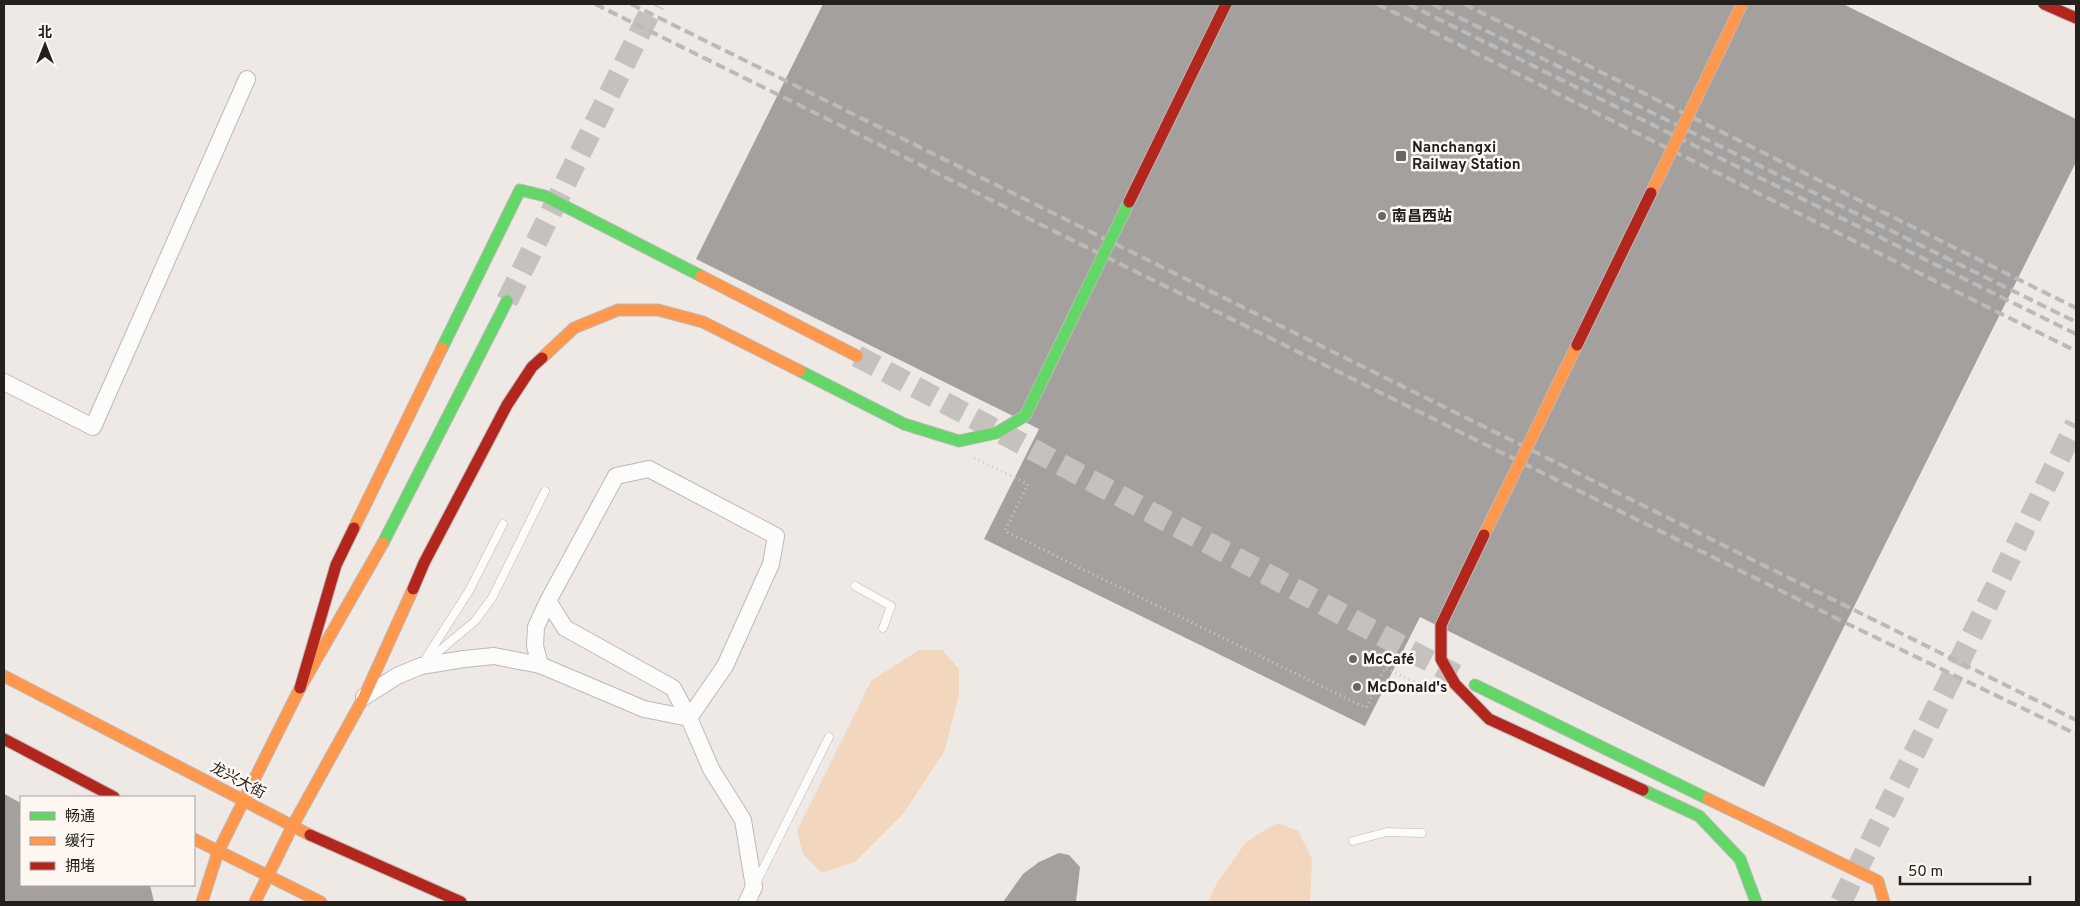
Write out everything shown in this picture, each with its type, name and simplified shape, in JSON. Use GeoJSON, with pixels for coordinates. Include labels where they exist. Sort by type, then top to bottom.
{"type":"FeatureCollection","features":[{"type":"Feature","properties":{"kind":"street"},"geometry":{"type":"LineString","coordinates":[[255,902],[292,827],[364,697],[424,562],[507,405],[532,367],[574,328],[618,310],[658,310],[703,322],[904,424],[959,441],[996,433],[1025,416],[1226,4]]}},
{"type":"Feature","properties":{"kind":"street"},"geometry":{"type":"LineString","coordinates":[[1742,4],[1440,625],[1441,659],[1455,684],[1490,719],[1699,816],[1740,859],[1756,902]]}},
{"type":"Feature","properties":{"kind":"street"},"geometry":{"type":"LineString","coordinates":[[2044,4],[2076,18]]}},
{"type":"Feature","properties":{"kind":"street"},"geometry":{"type":"LineString","coordinates":[[4,382],[93,427],[247,78]]}},
{"type":"Feature","properties":{"kind":"street"},"geometry":{"type":"LineString","coordinates":[[300,688],[336,565],[520,190],[545,196],[857,356]]}},
{"type":"Feature","properties":{"kind":"street"},"geometry":{"type":"LineString","coordinates":[[202,902],[218,852],[300,688],[375,559],[507,301]]}},
{"type":"Feature","properties":{"kind":"street"},"geometry":{"type":"LineString","coordinates":[[540,665],[535,646],[536,627],[548,601],[616,476],[649,469],[776,536],[771,564],[725,666],[690,718]]}},
{"type":"Feature","properties":{"kind":"street"},"geometry":{"type":"LineString","coordinates":[[548,601],[565,628],[673,688],[690,718],[711,769],[743,820],[754,887],[747,902]]}},
{"type":"Feature","properties":{"kind":"street"},"geometry":{"type":"LineString","coordinates":[[364,697],[397,676],[421,666],[464,658],[494,656],[540,665],[644,709],[690,718]]}},
{"type":"Feature","properties":{"kind":"street","name":"龙兴大街"},"geometry":{"type":"LineString","coordinates":[[4,676],[244,800],[292,827],[462,902]]}},
{"type":"Feature","properties":{"kind":"street"},"geometry":{"type":"LineString","coordinates":[[1475,685],[1878,881],[1885,902]]}},
{"type":"Feature","properties":{"kind":"street"},"geometry":{"type":"LineString","coordinates":[[4,739],[112,796]]}},
{"type":"Feature","properties":{"kind":"street"},"geometry":{"type":"LineString","coordinates":[[195,840],[321,902]]}},
{"type":"Feature","properties":{"kind":"lane"},"geometry":{"type":"LineString","coordinates":[[421,666],[475,621],[492,598],[545,490]]}},
{"type":"Feature","properties":{"kind":"lane"},"geometry":{"type":"LineString","coordinates":[[421,666],[469,591],[503,524]]}},
{"type":"Feature","properties":{"kind":"lane"},"geometry":{"type":"LineString","coordinates":[[855,586],[891,606],[883,628]]}},
{"type":"Feature","properties":{"kind":"lane"},"geometry":{"type":"LineString","coordinates":[[754,887],[829,738]]}},
{"type":"Feature","properties":{"kind":"lane"},"geometry":{"type":"LineString","coordinates":[[1353,841],[1388,832],[1422,834]]}},
{"type":"Feature","properties":{"kind":"path"},"geometry":{"type":"LineString","coordinates":[[966,454],[1028,484],[1005,531],[1366,708],[1385,668],[1437,693]]}},
{"type":"Feature","properties":{"kind":"shaded area"},"geometry":{"type":"Polygon","coordinates":[[[919,650],[942,650],[959,669],[959,695],[944,752],[903,814],[855,862],[822,873],[803,854],[797,831],[871,681],[919,650]]]}},
{"type":"Feature","properties":{"kind":"shaded area"},"geometry":{"type":"Polygon","coordinates":[[[1277,823],[1298,831],[1312,859],[1310,902],[1208,902],[1217,883],[1246,842],[1277,823]]]}},
{"type":"Feature","properties":{"kind":"building"},"geometry":{"type":"Polygon","coordinates":[[[823,4],[1843,4],[2076,119],[2076,162],[1764,787],[1420,617],[1365,726],[984,539],[1039,429],[696,259],[823,4]]]}},
{"type":"Feature","properties":{"kind":"building"},"geometry":{"type":"Polygon","coordinates":[[[4,794],[20,802],[20,886],[150,886],[154,902],[4,902],[4,794]]]}},
{"type":"Feature","properties":{"kind":"building"},"geometry":{"type":"Polygon","coordinates":[[[1059,853],[1069,855],[1080,867],[1076,902],[1003,902],[1023,874],[1039,862],[1059,853]]]}},
{"type":"Feature","properties":{"kind":"tunnel"},"geometry":{"type":"LineString","coordinates":[[507,301],[654,4]]}},
{"type":"Feature","properties":{"kind":"tunnel"},"geometry":{"type":"LineString","coordinates":[[857,356],[1456,675]]}},
{"type":"Feature","properties":{"kind":"tunnel"},"geometry":{"type":"LineString","coordinates":[[1841,902],[2076,424]]}},
{"type":"Feature","properties":{"kind":"railway"},"geometry":{"type":"LineString","coordinates":[[595,4],[1852,626],[2076,734]]}},
{"type":"Feature","properties":{"kind":"railway"},"geometry":{"type":"LineString","coordinates":[[631,4],[2076,720]]}},
{"type":"Feature","properties":{"kind":"railway"},"geometry":{"type":"LineString","coordinates":[[1377,4],[2076,351]]}},
{"type":"Feature","properties":{"kind":"railway"},"geometry":{"type":"LineString","coordinates":[[1408,4],[2076,334]]}},
{"type":"Feature","properties":{"kind":"railway"},"geometry":{"type":"LineString","coordinates":[[1432,4],[2076,322]]}},
{"type":"Feature","properties":{"kind":"railway"},"geometry":{"type":"LineString","coordinates":[[1464,4],[2076,308]]}},
{"type":"Feature","properties":{"kind":"traffic: fast"},"geometry":{"type":"LineString","coordinates":[[442,348],[520,190],[545,196],[701,276]]}},
{"type":"Feature","properties":{"kind":"traffic: fast"},"geometry":{"type":"LineString","coordinates":[[904,424],[959,441],[996,433],[1025,416],[1129,202]]}},
{"type":"Feature","properties":{"kind":"traffic: fast"},"geometry":{"type":"LineString","coordinates":[[383,543],[507,301]]}},
{"type":"Feature","properties":{"kind":"traffic: fast"},"geometry":{"type":"LineString","coordinates":[[800,371],[904,424]]}},
{"type":"Feature","properties":{"kind":"traffic: fast"},"geometry":{"type":"LineString","coordinates":[[1475,685],[1708,799]]}},
{"type":"Feature","properties":{"kind":"traffic: fast"},"geometry":{"type":"LineString","coordinates":[[1643,790],[1699,816],[1740,859],[1756,902]]}},
{"type":"Feature","properties":{"kind":"traffic: slow"},"geometry":{"type":"LineString","coordinates":[[1651,193],[1742,4]]}},
{"type":"Feature","properties":{"kind":"traffic: slow"},"geometry":{"type":"LineString","coordinates":[[701,276],[857,356]]}},
{"type":"Feature","properties":{"kind":"traffic: slow"},"geometry":{"type":"LineString","coordinates":[[542,358],[574,328],[618,310],[658,310],[703,322],[800,371]]}},
{"type":"Feature","properties":{"kind":"traffic: slow"},"geometry":{"type":"LineString","coordinates":[[1484,535],[1577,345]]}},
{"type":"Feature","properties":{"kind":"traffic: slow"},"geometry":{"type":"LineString","coordinates":[[354,528],[442,348]]}},
{"type":"Feature","properties":{"kind":"traffic: slow"},"geometry":{"type":"LineString","coordinates":[[202,902],[218,852],[300,688],[383,543]]}},
{"type":"Feature","properties":{"kind":"traffic: slow"},"geometry":{"type":"LineString","coordinates":[[255,902],[292,827],[364,697],[413,589]]}},
{"type":"Feature","properties":{"kind":"traffic: slow"},"geometry":{"type":"LineString","coordinates":[[4,676],[310,835]]}},
{"type":"Feature","properties":{"kind":"traffic: slow"},"geometry":{"type":"LineString","coordinates":[[1708,799],[1878,881],[1884,902]]}},
{"type":"Feature","properties":{"kind":"traffic: slow"},"geometry":{"type":"LineString","coordinates":[[195,839],[321,902]]}},
{"type":"Feature","properties":{"kind":"traffic: jam"},"geometry":{"type":"LineString","coordinates":[[1129,202],[1226,4]]}},
{"type":"Feature","properties":{"kind":"traffic: jam"},"geometry":{"type":"LineString","coordinates":[[2044,4],[2076,18]]}},
{"type":"Feature","properties":{"kind":"traffic: jam"},"geometry":{"type":"LineString","coordinates":[[1577,345],[1651,193]]}},
{"type":"Feature","properties":{"kind":"traffic: jam"},"geometry":{"type":"LineString","coordinates":[[413,589],[424,563],[507,405],[532,367],[542,358]]}},
{"type":"Feature","properties":{"kind":"traffic: jam"},"geometry":{"type":"LineString","coordinates":[[300,688],[336,565],[354,528]]}},
{"type":"Feature","properties":{"kind":"traffic: jam"},"geometry":{"type":"LineString","coordinates":[[1484,535],[1441,625],[1441,659],[1455,684],[1489,719]]}},
{"type":"Feature","properties":{"kind":"traffic: jam"},"geometry":{"type":"LineString","coordinates":[[1489,719],[1643,790]]}},
{"type":"Feature","properties":{"kind":"traffic: jam"},"geometry":{"type":"LineString","coordinates":[[4,739],[112,796]]}},
{"type":"Feature","properties":{"kind":"traffic: jam"},"geometry":{"type":"LineString","coordinates":[[310,835],[461,902]]}},
{"type":"Feature","properties":{"kind":"place","name":"Nanchangxi Railway Station"},"geometry":{"type":"Point","coordinates":[1401,156]}},
{"type":"Feature","properties":{"kind":"place","name":"南昌西站"},"geometry":{"type":"Point","coordinates":[1382,216]}},
{"type":"Feature","properties":{"kind":"place","name":"McCafé"},"geometry":{"type":"Point","coordinates":[1353,659]}},
{"type":"Feature","properties":{"kind":"place","name":"McDonald's"},"geometry":{"type":"Point","coordinates":[1357,687]}}]}
